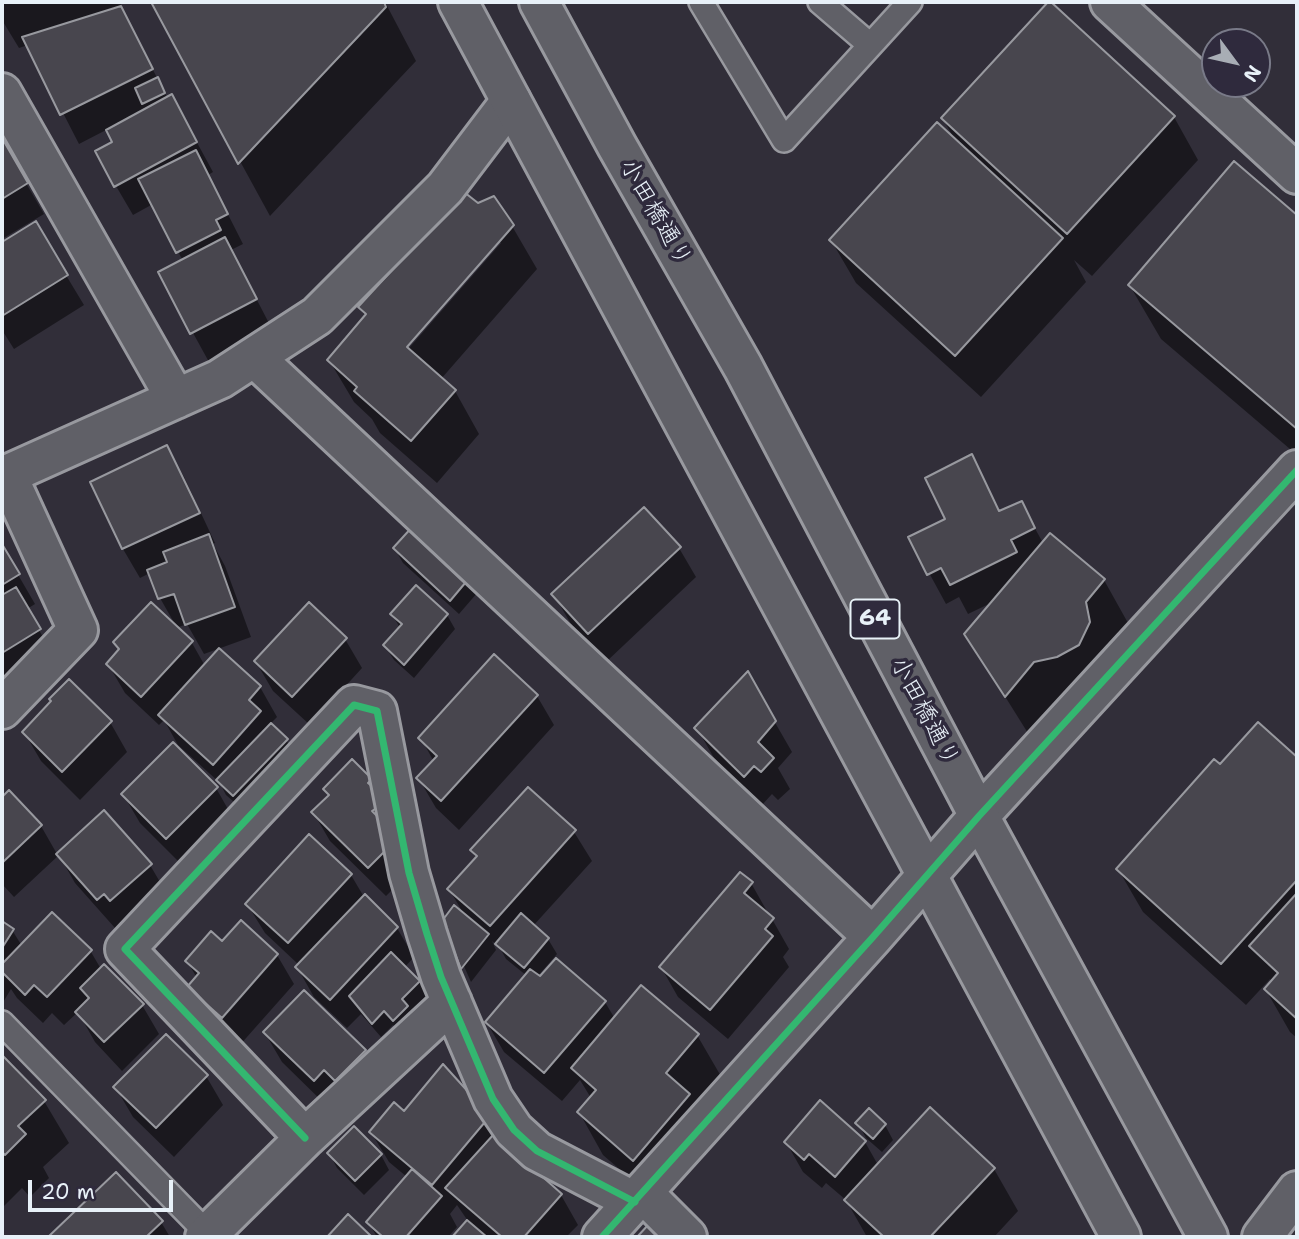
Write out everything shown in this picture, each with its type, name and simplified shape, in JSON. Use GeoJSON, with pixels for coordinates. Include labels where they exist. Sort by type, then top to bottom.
{"type":"FeatureCollection","features":[{"type":"Feature","properties":{"kind":"street"},"geometry":{"type":"LineString","coordinates":[[458,2],[928,873],[1121,1237]]}},
{"type":"Feature","properties":{"kind":"street","name":"小田橋通り"},"geometry":{"type":"LineString","coordinates":[[539,2],[617,146],[743,367],[979,816],[1209,1237]]}},
{"type":"Feature","properties":{"kind":"street"},"geometry":{"type":"LineString","coordinates":[[1110,2],[1297,174]]}},
{"type":"Feature","properties":{"kind":"street"},"geometry":{"type":"LineString","coordinates":[[2,93],[176,399]]}},
{"type":"Feature","properties":{"kind":"street"},"geometry":{"type":"LineString","coordinates":[[2,709],[78,630],[4,476],[220,379],[317,316],[444,188],[511,101]]}},
{"type":"Feature","properties":{"kind":"street"},"geometry":{"type":"LineString","coordinates":[[254,357],[873,937]]}},
{"type":"Feature","properties":{"kind":"street"},"geometry":{"type":"LineString","coordinates":[[602,1237],[979,816],[1297,470]]}},
{"type":"Feature","properties":{"kind":"street"},"geometry":{"type":"LineString","coordinates":[[305,1138],[125,949],[354,705],[377,711],[409,873],[427,934],[493,1099],[514,1130],[537,1151],[639,1197],[687,1237]]}},
{"type":"Feature","properties":{"kind":"street"},"geometry":{"type":"LineString","coordinates":[[207,1236],[305,1138],[452,1002]]}},
{"type":"Feature","properties":{"kind":"street"},"geometry":{"type":"LineString","coordinates":[[1262,1237],[1297,1191]]}},
{"type":"Feature","properties":{"kind":"lane"},"geometry":{"type":"LineString","coordinates":[[701,2],[783,140],[910,2]]}},
{"type":"Feature","properties":{"kind":"lane"},"geometry":{"type":"LineString","coordinates":[[820,2],[870,45]]}},
{"type":"Feature","properties":{"kind":"lane"},"geometry":{"type":"LineString","coordinates":[[2,1023],[207,1236]]}},
{"type":"Feature","properties":{"kind":"building"},"geometry":{"type":"Polygon","coordinates":[[[151,2],[384,2],[386,7],[238,164],[151,2]]]}},
{"type":"Feature","properties":{"kind":"building"},"geometry":{"type":"Polygon","coordinates":[[[1048,2],[1175,116],[1067,234],[941,118],[1048,2]]]}},
{"type":"Feature","properties":{"kind":"building"},"geometry":{"type":"Polygon","coordinates":[[[121,6],[153,69],[60,115],[22,37],[121,6]]]}},
{"type":"Feature","properties":{"kind":"building"},"geometry":{"type":"Polygon","coordinates":[[[158,77],[165,93],[142,104],[135,88],[158,77]]]}},
{"type":"Feature","properties":{"kind":"building"},"geometry":{"type":"Polygon","coordinates":[[[172,94],[197,142],[114,187],[95,151],[112,142],[106,130],[172,94]]]}},
{"type":"Feature","properties":{"kind":"building"},"geometry":{"type":"Polygon","coordinates":[[[937,122],[1063,238],[955,356],[829,240],[937,122]]]}},
{"type":"Feature","properties":{"kind":"building"},"geometry":{"type":"Polygon","coordinates":[[[2,138],[28,183],[2,199],[2,138]]]}},
{"type":"Feature","properties":{"kind":"building"},"geometry":{"type":"Polygon","coordinates":[[[196,150],[228,214],[216,220],[221,230],[176,253],[138,179],[196,150]]]}},
{"type":"Feature","properties":{"kind":"building"},"geometry":{"type":"Polygon","coordinates":[[[1234,161],[1297,215],[1297,429],[1128,285],[1234,161]]]}},
{"type":"Feature","properties":{"kind":"building"},"geometry":{"type":"Polygon","coordinates":[[[464,192],[478,203],[494,196],[514,225],[407,347],[456,390],[411,441],[354,391],[357,387],[327,360],[366,314],[358,307],[464,192]]]}},
{"type":"Feature","properties":{"kind":"building"},"geometry":{"type":"Polygon","coordinates":[[[36,221],[68,275],[2,316],[2,242],[36,221]]]}},
{"type":"Feature","properties":{"kind":"building"},"geometry":{"type":"Polygon","coordinates":[[[225,237],[257,299],[190,334],[158,272],[225,237]]]}},
{"type":"Feature","properties":{"kind":"building"},"geometry":{"type":"Polygon","coordinates":[[[167,445],[200,513],[122,549],[90,482],[167,445]]]}},
{"type":"Feature","properties":{"kind":"building"},"geometry":{"type":"Polygon","coordinates":[[[972,454],[999,511],[1022,501],[1035,528],[1011,540],[1017,552],[950,585],[941,568],[927,575],[908,537],[945,519],[925,478],[972,454]]]}},
{"type":"Feature","properties":{"kind":"building"},"geometry":{"type":"Polygon","coordinates":[[[644,507],[681,547],[588,634],[551,594],[644,507]]]}},
{"type":"Feature","properties":{"kind":"building"},"geometry":{"type":"Polygon","coordinates":[[[414,525],[471,576],[450,601],[393,548],[414,525]]]}},
{"type":"Feature","properties":{"kind":"building"},"geometry":{"type":"Polygon","coordinates":[[[1050,533],[1105,579],[1086,602],[1090,622],[1079,645],[1057,657],[1034,662],[1005,697],[964,634],[1050,533]]]}},
{"type":"Feature","properties":{"kind":"building"},"geometry":{"type":"Polygon","coordinates":[[[209,534],[235,607],[185,625],[174,594],[158,599],[147,570],[167,562],[163,552],[209,534]]]}},
{"type":"Feature","properties":{"kind":"building"},"geometry":{"type":"Polygon","coordinates":[[[2,544],[20,574],[2,585],[2,544]]]}},
{"type":"Feature","properties":{"kind":"building"},"geometry":{"type":"Polygon","coordinates":[[[416,585],[448,614],[404,665],[383,645],[402,624],[390,614],[416,585]]]}},
{"type":"Feature","properties":{"kind":"building"},"geometry":{"type":"Polygon","coordinates":[[[16,587],[41,629],[2,653],[2,595],[16,587]]]}},
{"type":"Feature","properties":{"kind":"building"},"geometry":{"type":"Polygon","coordinates":[[[151,602],[193,641],[141,697],[106,664],[119,649],[113,642],[151,602]]]}},
{"type":"Feature","properties":{"kind":"building"},"geometry":{"type":"Polygon","coordinates":[[[309,602],[347,638],[292,697],[254,661],[309,602]]]}},
{"type":"Feature","properties":{"kind":"building"},"geometry":{"type":"Polygon","coordinates":[[[219,648],[261,686],[249,700],[261,711],[213,765],[158,715],[219,648]]]}},
{"type":"Feature","properties":{"kind":"building"},"geometry":{"type":"Polygon","coordinates":[[[494,654],[538,695],[441,801],[416,778],[437,756],[418,738],[494,654]]]}},
{"type":"Feature","properties":{"kind":"building"},"geometry":{"type":"Polygon","coordinates":[[[748,671],[776,721],[758,742],[774,758],[761,772],[754,766],[744,777],[694,728],[748,671]]]}},
{"type":"Feature","properties":{"kind":"building"},"geometry":{"type":"Polygon","coordinates":[[[69,679],[112,721],[62,772],[22,732],[69,679]]]}},
{"type":"Feature","properties":{"kind":"building"},"geometry":{"type":"Polygon","coordinates":[[[1258,722],[1297,757],[1297,880],[1221,964],[1116,869],[1214,759],[1220,764],[1258,722]]]}},
{"type":"Feature","properties":{"kind":"building"},"geometry":{"type":"Polygon","coordinates":[[[271,723],[288,739],[233,796],[216,780],[271,723]]]}},
{"type":"Feature","properties":{"kind":"building"},"geometry":{"type":"Polygon","coordinates":[[[173,742],[218,787],[166,839],[121,794],[173,742]]]}},
{"type":"Feature","properties":{"kind":"building"},"geometry":{"type":"Polygon","coordinates":[[[352,759],[372,779],[368,783],[374,788],[378,807],[372,811],[380,819],[385,851],[368,868],[311,812],[329,795],[323,789],[352,759]]]}},
{"type":"Feature","properties":{"kind":"building"},"geometry":{"type":"Polygon","coordinates":[[[528,787],[576,830],[490,926],[447,889],[477,856],[470,850],[528,787]]]}},
{"type":"Feature","properties":{"kind":"building"},"geometry":{"type":"Polygon","coordinates":[[[9,790],[42,825],[2,863],[2,797],[9,790]]]}},
{"type":"Feature","properties":{"kind":"building"},"geometry":{"type":"Polygon","coordinates":[[[104,810],[152,864],[110,901],[104,894],[97,900],[56,854],[104,810]]]}},
{"type":"Feature","properties":{"kind":"building"},"geometry":{"type":"Polygon","coordinates":[[[309,834],[352,874],[288,943],[245,904],[309,834]]]}},
{"type":"Feature","properties":{"kind":"building"},"geometry":{"type":"Polygon","coordinates":[[[740,872],[753,882],[744,893],[774,918],[765,929],[773,936],[710,1010],[659,967],[740,872]]]}},
{"type":"Feature","properties":{"kind":"building"},"geometry":{"type":"Polygon","coordinates":[[[1297,893],[1297,1019],[1264,989],[1278,973],[1249,946],[1297,893]]]}},
{"type":"Feature","properties":{"kind":"building"},"geometry":{"type":"Polygon","coordinates":[[[365,894],[398,927],[330,1000],[295,967],[365,894]]]}},
{"type":"Feature","properties":{"kind":"building"},"geometry":{"type":"Polygon","coordinates":[[[454,905],[489,934],[461,969],[442,921],[454,905]]]}},
{"type":"Feature","properties":{"kind":"building"},"geometry":{"type":"Polygon","coordinates":[[[52,912],[92,950],[47,997],[34,985],[25,995],[2,972],[2,964],[52,912]]]}},
{"type":"Feature","properties":{"kind":"building"},"geometry":{"type":"Polygon","coordinates":[[[521,913],[549,938],[524,968],[495,944],[521,913]]]}},
{"type":"Feature","properties":{"kind":"building"},"geometry":{"type":"Polygon","coordinates":[[[241,920],[278,954],[222,1018],[187,987],[199,973],[185,961],[211,931],[222,941],[241,920]]]}},
{"type":"Feature","properties":{"kind":"building"},"geometry":{"type":"Polygon","coordinates":[[[2,921],[14,929],[2,948],[2,921]]]}},
{"type":"Feature","properties":{"kind":"building"},"geometry":{"type":"Polygon","coordinates":[[[391,952],[420,981],[402,999],[408,1006],[393,1021],[384,1011],[372,1024],[349,996],[391,952]]]}},
{"type":"Feature","properties":{"kind":"building"},"geometry":{"type":"Polygon","coordinates":[[[556,958],[606,1001],[544,1073],[485,1022],[530,969],[540,976],[556,958]]]}},
{"type":"Feature","properties":{"kind":"building"},"geometry":{"type":"Polygon","coordinates":[[[104,964],[144,1004],[104,1042],[75,1012],[89,998],[80,988],[104,964]]]}},
{"type":"Feature","properties":{"kind":"building"},"geometry":{"type":"Polygon","coordinates":[[[641,985],[699,1034],[666,1073],[690,1094],[633,1161],[577,1112],[596,1090],[571,1068],[641,985]]]}},
{"type":"Feature","properties":{"kind":"building"},"geometry":{"type":"Polygon","coordinates":[[[304,990],[366,1050],[335,1081],[324,1070],[314,1081],[263,1032],[304,990]]]}},
{"type":"Feature","properties":{"kind":"building"},"geometry":{"type":"Polygon","coordinates":[[[166,1034],[208,1075],[156,1128],[113,1087],[166,1034]]]}},
{"type":"Feature","properties":{"kind":"building"},"geometry":{"type":"Polygon","coordinates":[[[2,1055],[46,1100],[18,1126],[26,1134],[5,1155],[2,1152],[2,1055]]]}},
{"type":"Feature","properties":{"kind":"building"},"geometry":{"type":"Polygon","coordinates":[[[443,1064],[490,1116],[432,1185],[369,1132],[394,1102],[404,1111],[443,1064]]]}},
{"type":"Feature","properties":{"kind":"building"},"geometry":{"type":"Polygon","coordinates":[[[820,1100],[866,1141],[835,1177],[809,1154],[804,1160],[784,1142],[820,1100]]]}},
{"type":"Feature","properties":{"kind":"building"},"geometry":{"type":"Polygon","coordinates":[[[930,1107],[995,1168],[930,1237],[884,1237],[844,1200],[930,1107]]]}},
{"type":"Feature","properties":{"kind":"building"},"geometry":{"type":"Polygon","coordinates":[[[869,1108],[886,1124],[873,1139],[855,1123],[869,1108]]]}},
{"type":"Feature","properties":{"kind":"building"},"geometry":{"type":"Polygon","coordinates":[[[354,1126],[382,1154],[355,1181],[327,1153],[354,1126]]]}},
{"type":"Feature","properties":{"kind":"building"},"geometry":{"type":"Polygon","coordinates":[[[494,1134],[562,1194],[524,1237],[502,1237],[445,1188],[494,1134]]]}},
{"type":"Feature","properties":{"kind":"building"},"geometry":{"type":"Polygon","coordinates":[[[412,1169],[442,1196],[406,1237],[383,1237],[366,1222],[412,1169]]]}},
{"type":"Feature","properties":{"kind":"building"},"geometry":{"type":"Polygon","coordinates":[[[116,1172],[163,1221],[146,1237],[48,1237],[116,1172]]]}},
{"type":"Feature","properties":{"kind":"building"},"geometry":{"type":"Polygon","coordinates":[[[348,1214],[372,1237],[327,1237],[348,1214]]]}},
{"type":"Feature","properties":{"kind":"building"},"geometry":{"type":"Polygon","coordinates":[[[467,1220],[487,1237],[452,1237],[467,1220]]]}},
{"type":"Feature","properties":{"kind":"building"},"geometry":{"type":"Polygon","coordinates":[[[649,1224],[665,1237],[637,1237],[649,1224]]]}},
{"type":"Feature","properties":{"kind":"cycle path"},"geometry":{"type":"LineString","coordinates":[[602,1237],[979,816],[1297,470]]}},
{"type":"Feature","properties":{"kind":"cycle path"},"geometry":{"type":"LineString","coordinates":[[305,1138],[125,949],[354,705],[377,711],[409,873],[427,934],[441,977],[493,1099],[514,1130],[537,1151],[635,1202]]}}]}
